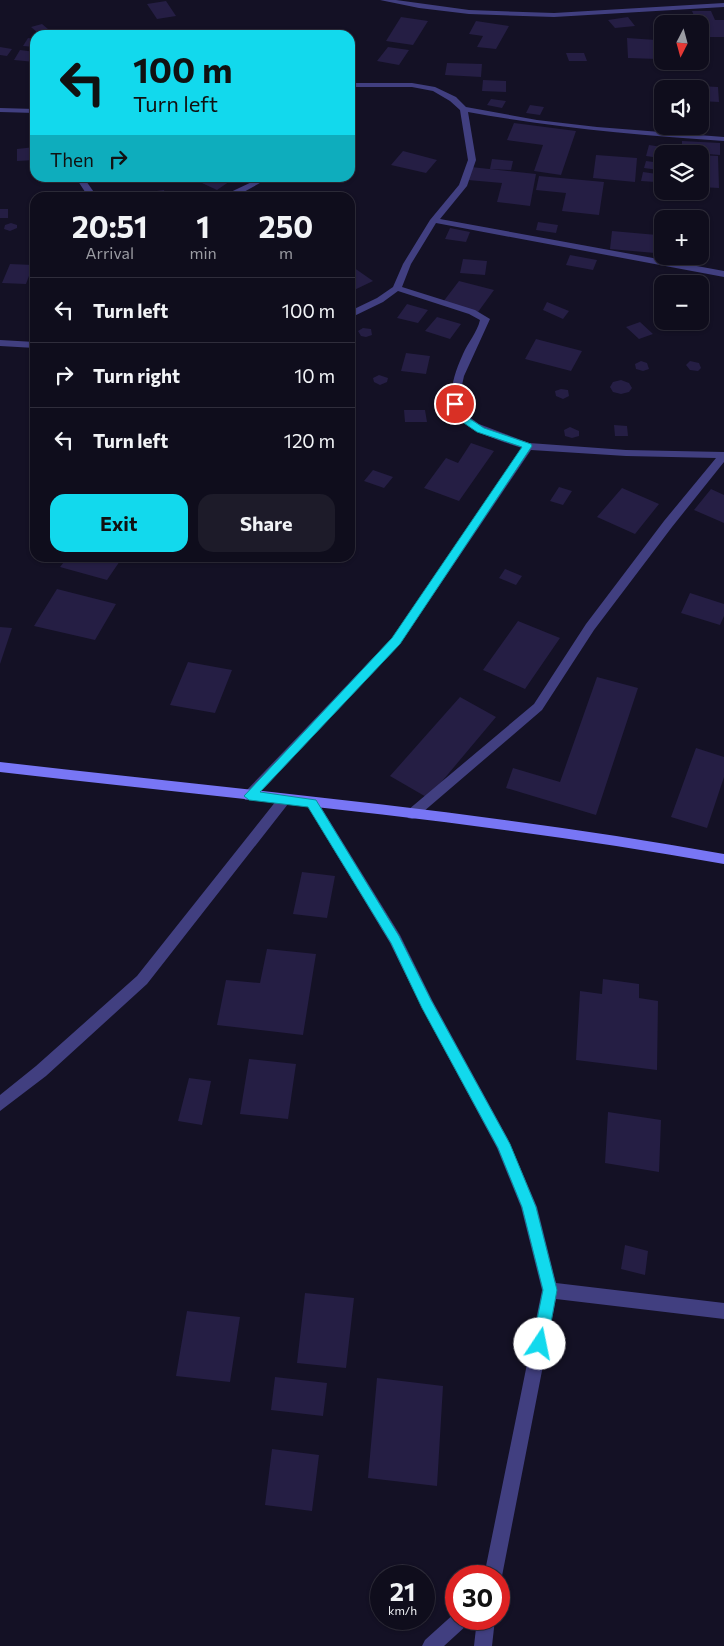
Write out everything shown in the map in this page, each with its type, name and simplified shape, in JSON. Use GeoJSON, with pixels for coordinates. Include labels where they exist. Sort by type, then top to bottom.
{"type":"FeatureCollection","features":[{"type":"Feature","properties":{"kind":"main road"},"geometry":{"type":"LineString","coordinates":[[0,767],[412,814],[640,844],[724,859]]}},
{"type":"Feature","properties":{"kind":"street"},"geometry":{"type":"LineString","coordinates":[[384,0],[469,12],[554,15],[724,5]]}},
{"type":"Feature","properties":{"kind":"street"},"geometry":{"type":"LineString","coordinates":[[355,84],[412,85],[435,89],[453,99],[464,109],[574,127],[724,139]]}},
{"type":"Feature","properties":{"kind":"street"},"geometry":{"type":"LineString","coordinates":[[355,313],[397,288],[407,264],[434,220],[463,186],[472,160],[464,109]]}},
{"type":"Feature","properties":{"kind":"street"},"geometry":{"type":"LineString","coordinates":[[0,110],[30,111]]}},
{"type":"Feature","properties":{"kind":"street"},"geometry":{"type":"LineString","coordinates":[[238,192],[257,182]]}},
{"type":"Feature","properties":{"kind":"street"},"geometry":{"type":"LineString","coordinates":[[434,220],[724,274]]}},
{"type":"Feature","properties":{"kind":"street"},"geometry":{"type":"LineString","coordinates":[[397,288],[472,312],[485,319],[458,379],[455,404],[464,419],[480,430],[528,446],[629,454],[724,455]]}},
{"type":"Feature","properties":{"kind":"street"},"geometry":{"type":"LineString","coordinates":[[0,343],[30,345]]}},
{"type":"Feature","properties":{"kind":"street"},"geometry":{"type":"LineString","coordinates":[[249,796],[396,641],[528,446]]}},
{"type":"Feature","properties":{"kind":"street"},"geometry":{"type":"LineString","coordinates":[[412,814],[538,707],[590,627],[724,455]]}},
{"type":"Feature","properties":{"kind":"street"},"geometry":{"type":"LineString","coordinates":[[0,1104],[41,1071],[142,980],[284,800]]}},
{"type":"Feature","properties":{"kind":"street"},"geometry":{"type":"LineString","coordinates":[[312,803],[395,940],[427,1004],[503,1144],[529,1207],[550,1290],[495,1565]]}},
{"type":"Feature","properties":{"kind":"street"},"geometry":{"type":"LineString","coordinates":[[550,1290],[724,1310]]}},
{"type":"Feature","properties":{"kind":"street"},"geometry":{"type":"LineString","coordinates":[[431,1646],[449,1630]]}},
{"type":"Feature","properties":{"kind":"street"},"geometry":{"type":"LineString","coordinates":[[483,1646],[485,1630]]}},
{"type":"Feature","properties":{"kind":"building"},"geometry":{"type":"Polygon","coordinates":[[[166,1],[176,16],[157,19],[147,4],[166,1]]]}},
{"type":"Feature","properties":{"kind":"building"},"geometry":{"type":"Polygon","coordinates":[[[692,11],[711,11],[715,20],[724,20],[724,37],[709,37],[709,15],[694,15],[692,11]]]}},
{"type":"Feature","properties":{"kind":"building"},"geometry":{"type":"Polygon","coordinates":[[[401,17],[428,21],[413,45],[386,41],[401,17]]]}},
{"type":"Feature","properties":{"kind":"building"},"geometry":{"type":"Polygon","coordinates":[[[628,17],[635,26],[615,28],[608,20],[628,17]]]}},
{"type":"Feature","properties":{"kind":"building"},"geometry":{"type":"Polygon","coordinates":[[[476,21],[509,26],[496,49],[477,47],[483,36],[469,34],[476,21]]]}},
{"type":"Feature","properties":{"kind":"building"},"geometry":{"type":"Polygon","coordinates":[[[42,24],[48,29],[34,30],[31,27],[42,24]]]}},
{"type":"Feature","properties":{"kind":"building"},"geometry":{"type":"Polygon","coordinates":[[[28,38],[30,38],[30,47],[23,46],[28,38]]]}},
{"type":"Feature","properties":{"kind":"building"},"geometry":{"type":"Polygon","coordinates":[[[627,38],[654,40],[654,59],[628,58],[627,38]]]}},
{"type":"Feature","properties":{"kind":"building"},"geometry":{"type":"Polygon","coordinates":[[[0,47],[12,49],[7,56],[0,55],[0,47]]]}},
{"type":"Feature","properties":{"kind":"building"},"geometry":{"type":"Polygon","coordinates":[[[388,47],[409,50],[399,65],[377,61],[388,47]]]}},
{"type":"Feature","properties":{"kind":"building"},"geometry":{"type":"Polygon","coordinates":[[[20,50],[30,51],[30,62],[14,60],[20,50]]]}},
{"type":"Feature","properties":{"kind":"building"},"geometry":{"type":"Polygon","coordinates":[[[566,53],[584,53],[587,61],[569,61],[566,53]]]}},
{"type":"Feature","properties":{"kind":"building"},"geometry":{"type":"Polygon","coordinates":[[[447,63],[482,64],[481,77],[445,75],[447,63]]]}},
{"type":"Feature","properties":{"kind":"building"},"geometry":{"type":"Polygon","coordinates":[[[483,80],[506,81],[506,92],[482,91],[483,80]]]}},
{"type":"Feature","properties":{"kind":"building"},"geometry":{"type":"Polygon","coordinates":[[[709,86],[718,87],[719,102],[709,101],[709,86]]]}},
{"type":"Feature","properties":{"kind":"building"},"geometry":{"type":"Polygon","coordinates":[[[491,99],[506,101],[502,108],[487,105],[491,99]]]}},
{"type":"Feature","properties":{"kind":"building"},"geometry":{"type":"Polygon","coordinates":[[[530,105],[544,107],[540,115],[526,113],[530,105]]]}},
{"type":"Feature","properties":{"kind":"building"},"geometry":{"type":"Polygon","coordinates":[[[514,123],[576,131],[561,175],[534,171],[543,145],[507,140],[514,123]]]}},
{"type":"Feature","properties":{"kind":"building"},"geometry":{"type":"Polygon","coordinates":[[[682,141],[720,143],[720,155],[709,154],[709,145],[682,145],[682,141]]]}},
{"type":"Feature","properties":{"kind":"building"},"geometry":{"type":"Polygon","coordinates":[[[649,145],[654,146],[654,157],[646,156],[649,145]]]}},
{"type":"Feature","properties":{"kind":"building"},"geometry":{"type":"Polygon","coordinates":[[[30,148],[30,160],[17,161],[17,149],[30,148]]]}},
{"type":"Feature","properties":{"kind":"building"},"geometry":{"type":"Polygon","coordinates":[[[403,151],[437,160],[426,173],[391,165],[403,151]]]}},
{"type":"Feature","properties":{"kind":"building"},"geometry":{"type":"Polygon","coordinates":[[[596,155],[637,158],[635,182],[593,178],[596,155]]]}},
{"type":"Feature","properties":{"kind":"building"},"geometry":{"type":"Polygon","coordinates":[[[709,156],[718,156],[719,188],[709,187],[709,156]]]}},
{"type":"Feature","properties":{"kind":"building"},"geometry":{"type":"Polygon","coordinates":[[[492,159],[513,161],[511,170],[490,169],[492,159]]]}},
{"type":"Feature","properties":{"kind":"building"},"geometry":{"type":"Polygon","coordinates":[[[646,161],[654,162],[654,169],[644,168],[646,161]]]}},
{"type":"Feature","properties":{"kind":"building"},"geometry":{"type":"Polygon","coordinates":[[[471,167],[536,174],[530,206],[497,202],[502,183],[468,180],[471,167]]]}},
{"type":"Feature","properties":{"kind":"building"},"geometry":{"type":"Polygon","coordinates":[[[643,172],[654,174],[654,182],[641,181],[643,172]]]}},
{"type":"Feature","properties":{"kind":"building"},"geometry":{"type":"Polygon","coordinates":[[[539,176],[604,182],[599,215],[562,211],[566,193],[536,190],[539,176]]]}},
{"type":"Feature","properties":{"kind":"building"},"geometry":{"type":"Polygon","coordinates":[[[204,182],[229,182],[217,190],[202,183],[204,182]]]}},
{"type":"Feature","properties":{"kind":"building"},"geometry":{"type":"Polygon","coordinates":[[[0,209],[8,209],[8,218],[0,218],[0,209]]]}},
{"type":"Feature","properties":{"kind":"building"},"geometry":{"type":"Polygon","coordinates":[[[538,222],[558,225],[556,233],[536,230],[538,222]]]}},
{"type":"Feature","properties":{"kind":"building"},"geometry":{"type":"Polygon","coordinates":[[[11,223],[17,225],[17,228],[10,231],[4,229],[5,225],[11,223]]]}},
{"type":"Feature","properties":{"kind":"building"},"geometry":{"type":"Polygon","coordinates":[[[450,228],[470,232],[466,242],[445,239],[450,228]]]}},
{"type":"Feature","properties":{"kind":"building"},"geometry":{"type":"Polygon","coordinates":[[[612,231],[654,235],[654,253],[610,249],[612,231]]]}},
{"type":"Feature","properties":{"kind":"building"},"geometry":{"type":"Polygon","coordinates":[[[570,255],[597,260],[593,270],[566,265],[570,255]]]}},
{"type":"Feature","properties":{"kind":"building"},"geometry":{"type":"Polygon","coordinates":[[[463,259],[487,261],[485,275],[460,273],[463,259]]]}},
{"type":"Feature","properties":{"kind":"building"},"geometry":{"type":"Polygon","coordinates":[[[10,264],[30,265],[30,273],[26,284],[2,283],[10,264]]]}},
{"type":"Feature","properties":{"kind":"building"},"geometry":{"type":"Polygon","coordinates":[[[355,268],[373,281],[355,290],[355,268]]]}},
{"type":"Feature","properties":{"kind":"building"},"geometry":{"type":"Polygon","coordinates":[[[459,281],[494,290],[478,312],[443,302],[459,281]]]}},
{"type":"Feature","properties":{"kind":"building"},"geometry":{"type":"Polygon","coordinates":[[[547,302],[569,311],[563,319],[543,310],[547,302]]]}},
{"type":"Feature","properties":{"kind":"building"},"geometry":{"type":"Polygon","coordinates":[[[407,304],[428,310],[418,323],[397,318],[407,304]]]}},
{"type":"Feature","properties":{"kind":"building"},"geometry":{"type":"Polygon","coordinates":[[[437,317],[461,324],[450,339],[425,331],[437,317]]]}},
{"type":"Feature","properties":{"kind":"building"},"geometry":{"type":"Polygon","coordinates":[[[640,322],[653,334],[639,339],[626,327],[640,322]]]}},
{"type":"Feature","properties":{"kind":"building"},"geometry":{"type":"Polygon","coordinates":[[[363,328],[371,329],[372,335],[361,336],[358,331],[363,328]]]}},
{"type":"Feature","properties":{"kind":"building"},"geometry":{"type":"Polygon","coordinates":[[[536,339],[582,351],[571,371],[525,359],[536,339]]]}},
{"type":"Feature","properties":{"kind":"building"},"geometry":{"type":"Polygon","coordinates":[[[406,353],[430,356],[426,374],[401,371],[406,353]]]}},
{"type":"Feature","properties":{"kind":"building"},"geometry":{"type":"Polygon","coordinates":[[[641,361],[647,363],[649,369],[643,371],[636,369],[635,364],[641,361]]]}},
{"type":"Feature","properties":{"kind":"building"},"geometry":{"type":"Polygon","coordinates":[[[690,361],[699,363],[701,368],[698,371],[690,370],[686,365],[690,361]]]}},
{"type":"Feature","properties":{"kind":"building"},"geometry":{"type":"Polygon","coordinates":[[[379,375],[388,378],[387,382],[380,385],[374,382],[373,378],[379,375]]]}},
{"type":"Feature","properties":{"kind":"building"},"geometry":{"type":"Polygon","coordinates":[[[621,380],[629,383],[632,388],[629,392],[621,394],[613,392],[610,387],[613,382],[621,380]]]}},
{"type":"Feature","properties":{"kind":"building"},"geometry":{"type":"Polygon","coordinates":[[[561,389],[568,390],[569,396],[563,399],[556,396],[555,391],[561,389]]]}},
{"type":"Feature","properties":{"kind":"building"},"geometry":{"type":"Polygon","coordinates":[[[404,410],[425,410],[427,422],[405,422],[404,410]]]}},
{"type":"Feature","properties":{"kind":"building"},"geometry":{"type":"Polygon","coordinates":[[[614,425],[627,426],[628,436],[615,436],[614,425]]]}},
{"type":"Feature","properties":{"kind":"building"},"geometry":{"type":"Polygon","coordinates":[[[570,427],[579,431],[579,436],[572,438],[565,436],[564,430],[570,427]]]}},
{"type":"Feature","properties":{"kind":"building"},"geometry":{"type":"Polygon","coordinates":[[[471,443],[494,451],[459,501],[424,488],[446,458],[458,463],[471,443]]]}},
{"type":"Feature","properties":{"kind":"building"},"geometry":{"type":"Polygon","coordinates":[[[373,470],[393,477],[384,488],[364,481],[373,470]]]}},
{"type":"Feature","properties":{"kind":"building"},"geometry":{"type":"Polygon","coordinates":[[[559,487],[572,491],[563,505],[550,501],[559,487]]]}},
{"type":"Feature","properties":{"kind":"building"},"geometry":{"type":"Polygon","coordinates":[[[622,488],[659,504],[635,534],[597,517],[622,488]]]}},
{"type":"Feature","properties":{"kind":"building"},"geometry":{"type":"Polygon","coordinates":[[[711,489],[724,495],[724,523],[694,510],[711,489]]]}},
{"type":"Feature","properties":{"kind":"building"},"geometry":{"type":"Polygon","coordinates":[[[64,562],[119,562],[107,580],[60,567],[64,562]]]}},
{"type":"Feature","properties":{"kind":"building"},"geometry":{"type":"Polygon","coordinates":[[[505,569],[522,576],[516,585],[499,578],[505,569]]]}},
{"type":"Feature","properties":{"kind":"building"},"geometry":{"type":"Polygon","coordinates":[[[57,589],[116,604],[95,640],[34,626],[57,589]]]}},
{"type":"Feature","properties":{"kind":"building"},"geometry":{"type":"Polygon","coordinates":[[[690,593],[724,604],[724,616],[720,625],[681,613],[690,593]]]}},
{"type":"Feature","properties":{"kind":"building"},"geometry":{"type":"Polygon","coordinates":[[[518,621],[560,638],[525,689],[483,670],[518,621]]]}},
{"type":"Feature","properties":{"kind":"building"},"geometry":{"type":"Polygon","coordinates":[[[0,627],[12,628],[0,664],[0,627]]]}},
{"type":"Feature","properties":{"kind":"building"},"geometry":{"type":"Polygon","coordinates":[[[188,662],[232,670],[215,713],[170,705],[188,662]]]}},
{"type":"Feature","properties":{"kind":"building"},"geometry":{"type":"Polygon","coordinates":[[[597,677],[638,688],[596,815],[506,788],[513,768],[560,782],[597,677]]]}},
{"type":"Feature","properties":{"kind":"building"},"geometry":{"type":"Polygon","coordinates":[[[460,697],[496,717],[428,798],[390,776],[460,697]]]}},
{"type":"Feature","properties":{"kind":"building"},"geometry":{"type":"Polygon","coordinates":[[[696,748],[724,757],[724,777],[707,828],[671,817],[696,748]]]}},
{"type":"Feature","properties":{"kind":"building"},"geometry":{"type":"Polygon","coordinates":[[[302,872],[335,876],[327,918],[293,914],[302,872]]]}},
{"type":"Feature","properties":{"kind":"building"},"geometry":{"type":"Polygon","coordinates":[[[267,949],[316,954],[303,1035],[217,1025],[226,980],[260,983],[267,949]]]}},
{"type":"Feature","properties":{"kind":"building"},"geometry":{"type":"Polygon","coordinates":[[[603,979],[639,984],[639,998],[658,1001],[657,1070],[576,1060],[580,991],[602,994],[603,979]]]}},
{"type":"Feature","properties":{"kind":"building"},"geometry":{"type":"Polygon","coordinates":[[[249,1059],[296,1064],[288,1119],[240,1114],[249,1059]]]}},
{"type":"Feature","properties":{"kind":"building"},"geometry":{"type":"Polygon","coordinates":[[[189,1078],[211,1081],[202,1125],[178,1121],[189,1078]]]}},
{"type":"Feature","properties":{"kind":"building"},"geometry":{"type":"Polygon","coordinates":[[[608,1112],[661,1120],[659,1172],[605,1163],[608,1112]]]}},
{"type":"Feature","properties":{"kind":"building"},"geometry":{"type":"Polygon","coordinates":[[[625,1245],[648,1251],[645,1275],[621,1269],[625,1245]]]}},
{"type":"Feature","properties":{"kind":"building"},"geometry":{"type":"Polygon","coordinates":[[[305,1293],[354,1298],[346,1368],[297,1363],[305,1293]]]}},
{"type":"Feature","properties":{"kind":"building"},"geometry":{"type":"Polygon","coordinates":[[[187,1311],[240,1317],[230,1382],[176,1376],[187,1311]]]}},
{"type":"Feature","properties":{"kind":"building"},"geometry":{"type":"Polygon","coordinates":[[[275,1377],[327,1383],[323,1416],[271,1410],[275,1377]]]}},
{"type":"Feature","properties":{"kind":"building"},"geometry":{"type":"Polygon","coordinates":[[[377,1378],[443,1386],[437,1486],[368,1478],[377,1378]]]}},
{"type":"Feature","properties":{"kind":"building"},"geometry":{"type":"Polygon","coordinates":[[[272,1449],[319,1455],[312,1511],[265,1505],[272,1449]]]}},
{"type":"Feature","properties":{"kind":"route"},"geometry":{"type":"LineString","coordinates":[[455,404],[464,419],[480,430],[528,446],[396,641],[249,796],[312,803],[395,940],[427,1004],[503,1144],[529,1207],[550,1290],[540,1344]]}}]}
